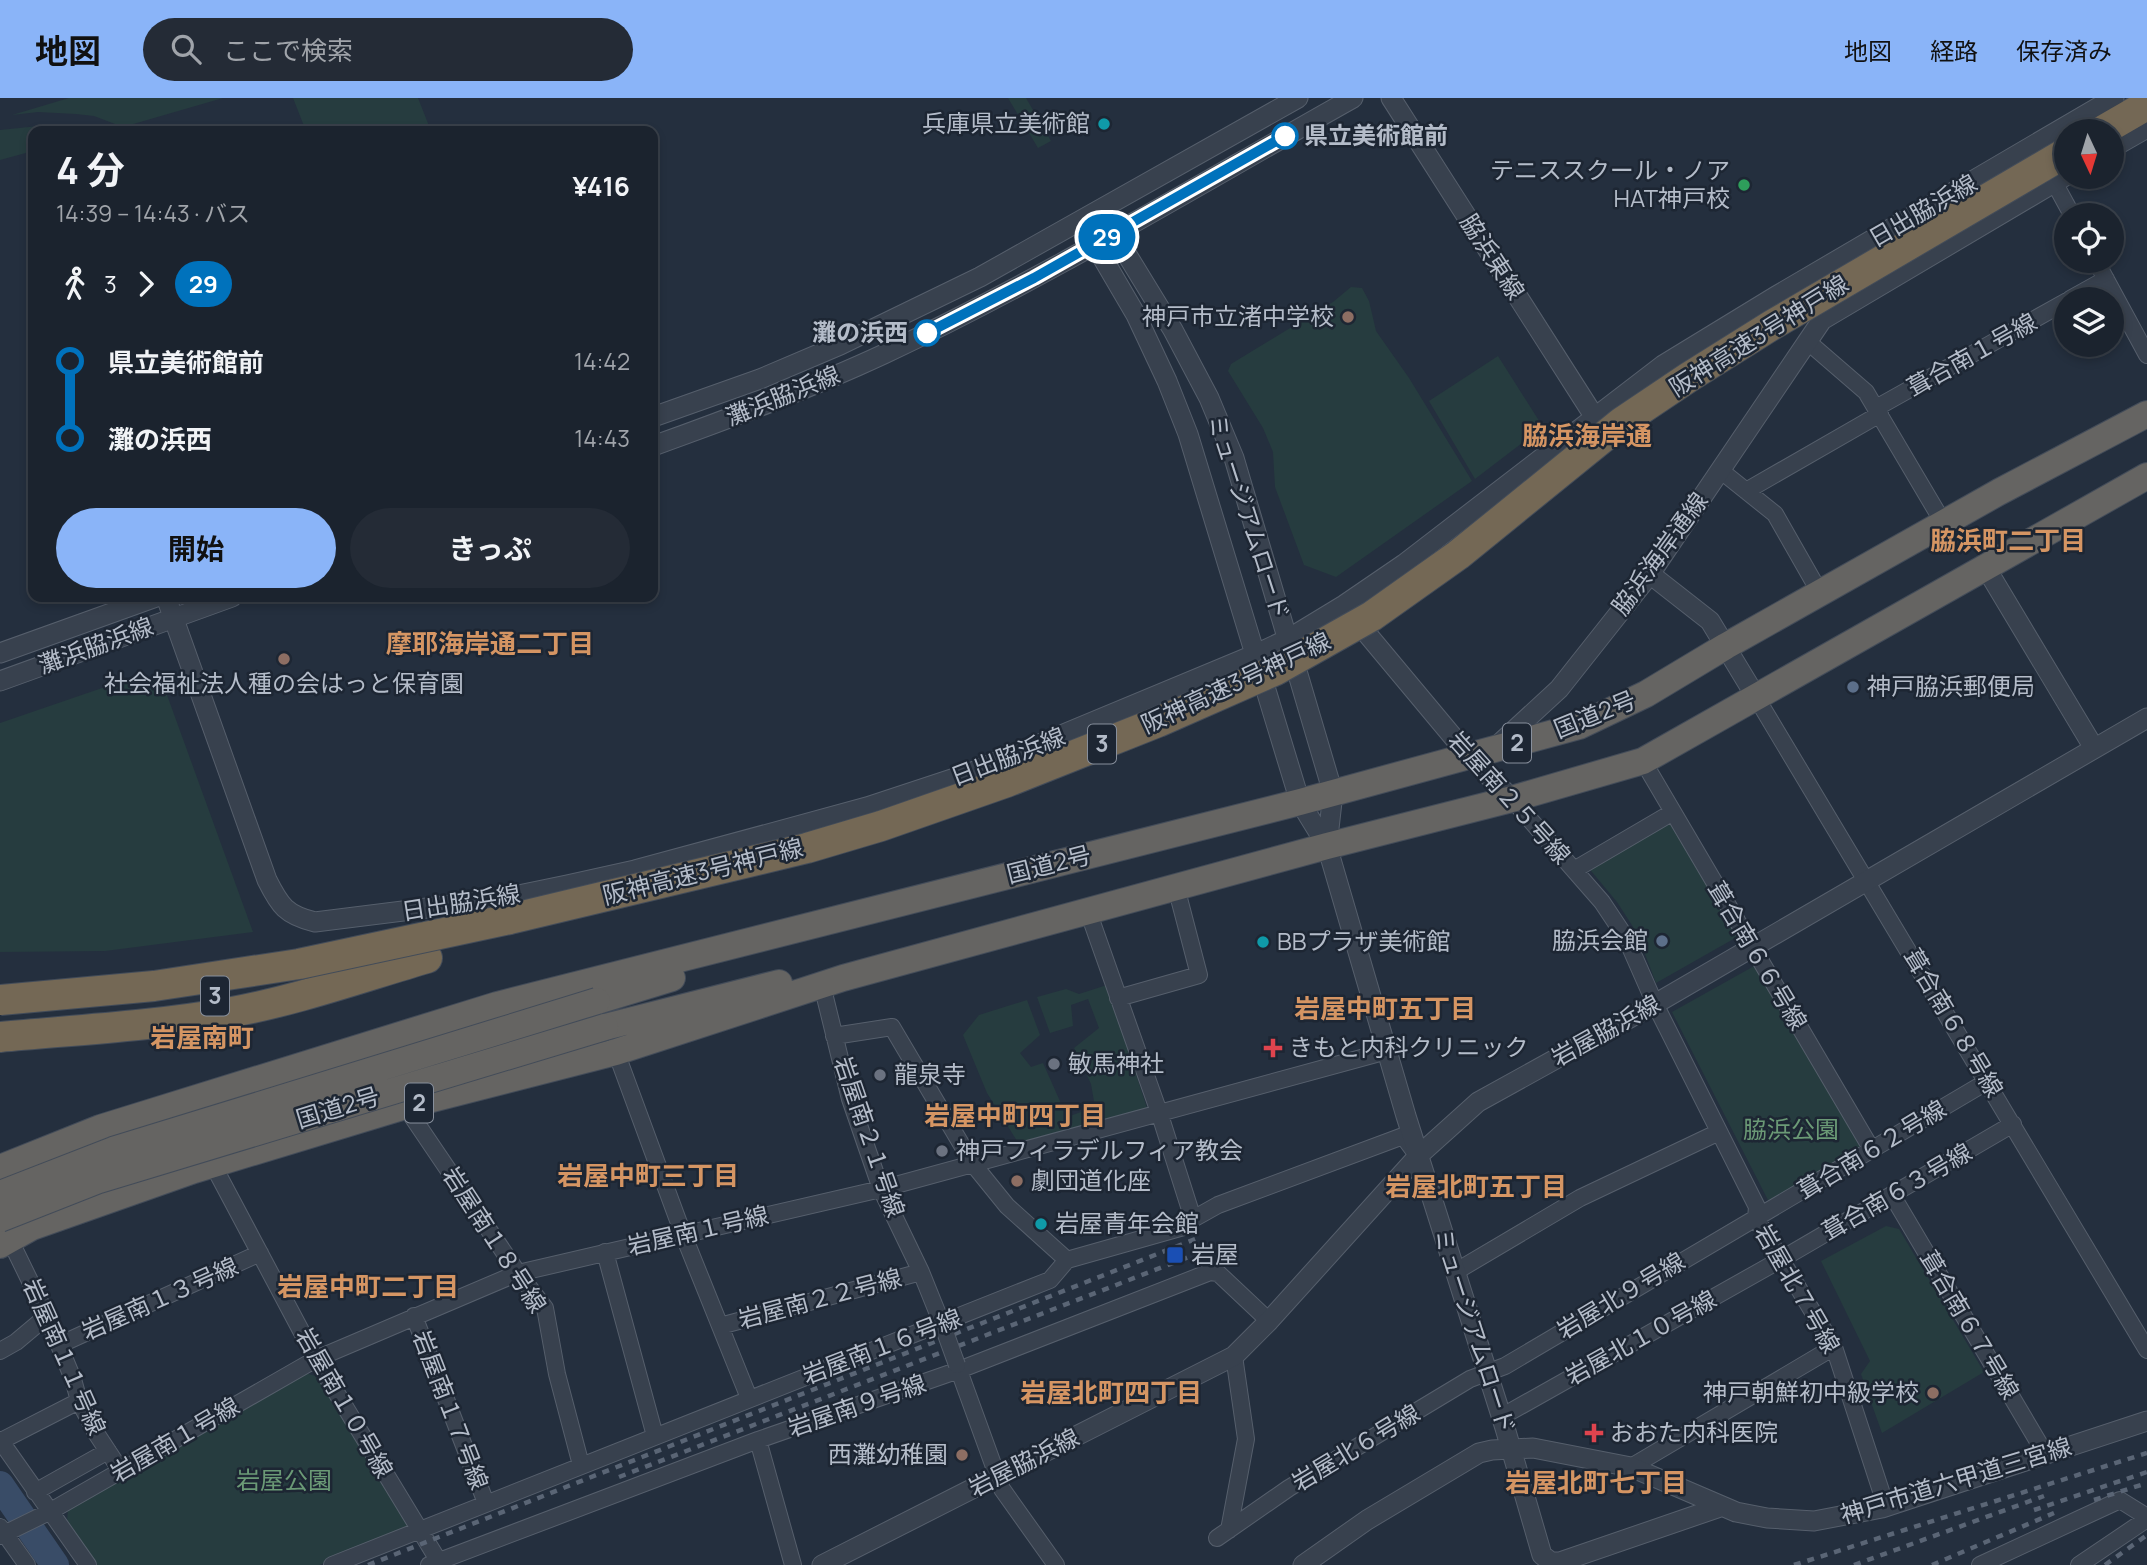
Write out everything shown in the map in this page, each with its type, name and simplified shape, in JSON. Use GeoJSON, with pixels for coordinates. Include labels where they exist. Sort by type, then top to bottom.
{"type":"FeatureCollection","features":[{"type":"Feature","properties":{"kind":"highway"},"geometry":{"type":"LineString","coordinates":[[2123,119],[2147,105]]}},
{"type":"Feature","properties":{"kind":"highway"},"geometry":{"type":"LineString","coordinates":[[2124,140],[2147,127]]}},
{"type":"Feature","properties":{"kind":"highway","name":"阪神高速3号神戸線"},"geometry":{"type":"LineString","coordinates":[[0,1020],[241,993],[434,946],[881,826],[1019,777],[1170,717],[1276,670],[1329,642],[1408,592],[1458,555],[1622,422],[1689,377],[1783,318],[2054,160]]}},
{"type":"Feature","properties":{"kind":"highway","name":"阪神高速3号神戸線"},"geometry":{"type":"LineString","coordinates":[[0,1000],[154,986],[434,946],[832,861],[900,840],[1048,787],[1263,697],[1340,657],[1418,606],[1636,437],[1700,394],[1795,334],[2054,181]]}},
{"type":"Feature","properties":{"kind":"highway","name":"国道2号"},"geometry":{"type":"LineString","coordinates":[[0,1168],[100,1128],[497,1005],[1300,802],[1579,726],[1646,694],[1726,646],[2050,464],[2147,414]]}},
{"type":"Feature","properties":{"kind":"highway","name":"国道2号"},"geometry":{"type":"LineString","coordinates":[[8,1234],[204,1167],[405,1106],[617,1052],[833,982],[1327,846],[1512,799],[1643,761],[2147,476]]}},
{"type":"Feature","properties":{"kind":"highway","name":"国道2号"},"geometry":{"type":"LineString","coordinates":[[0,1194],[113,1150],[733,960],[827,922]]}},
{"type":"Feature","properties":{"kind":"highway"},"geometry":{"type":"LineString","coordinates":[[0,985],[183,969],[316,948],[434,946]]}},
{"type":"Feature","properties":{"kind":"highway"},"geometry":{"type":"LineString","coordinates":[[0,1037],[157,1024],[229,1013],[273,1003],[434,946]]}},
{"type":"Feature","properties":{"kind":"highway","name":"国道2号"},"geometry":{"type":"LineString","coordinates":[[8,1234],[99,1180],[605,1027],[774,983],[833,982]]}},
{"type":"Feature","properties":{"kind":"highway"},"geometry":{"type":"LineString","coordinates":[[175,1105],[204,1167]]}},
{"type":"Feature","properties":{"kind":"street","name":"灘浜脇浜線"},"geometry":{"type":"LineString","coordinates":[[658,416],[760,379],[841,345],[980,277],[1298,98]]}},
{"type":"Feature","properties":{"kind":"street","name":"灘浜脇浜線"},"geometry":{"type":"LineString","coordinates":[[658,444],[807,388],[971,312],[1353,98]]}},
{"type":"Feature","properties":{"kind":"street","name":"脇浜東線"},"geometry":{"type":"LineString","coordinates":[[1391,98],[1594,416]]}},
{"type":"Feature","properties":{"kind":"street","name":"日出脇浜線"},"geometry":{"type":"LineString","coordinates":[[168,602],[267,880],[279,904],[296,918],[315,922],[499,899],[647,867],[855,811],[970,773],[1288,639],[1343,605],[1432,542],[1663,365],[2114,98]]}},
{"type":"Feature","properties":{"kind":"street","name":"脇浜海岸通線"},"geometry":{"type":"LineString","coordinates":[[1481,753],[1559,689],[1650,574],[1822,320],[2054,181]]}},
{"type":"Feature","properties":{"kind":"street","name":"ミュージアムロード"},"geometry":{"type":"LineString","coordinates":[[1100,210],[1173,330],[1209,398],[1234,458],[1333,793],[1327,846]]}},
{"type":"Feature","properties":{"kind":"street","name":"ミュージアムロード"},"geometry":{"type":"LineString","coordinates":[[1081,221],[1141,326],[1188,434],[1300,802],[1327,846],[1418,1156],[1542,1555],[1551,1562],[1560,1562],[1720,1507]]}},
{"type":"Feature","properties":{"kind":"street"},"geometry":{"type":"LineString","coordinates":[[2103,273],[2147,355]]}},
{"type":"Feature","properties":{"kind":"street","name":"葺合南１号線"},"geometry":{"type":"LineString","coordinates":[[2092,287],[2106,279]]}},
{"type":"Feature","properties":{"kind":"street","name":"葺合南１号線"},"geometry":{"type":"LineString","coordinates":[[1746,491],[2054,309]]}},
{"type":"Feature","properties":{"kind":"street"},"geometry":{"type":"LineString","coordinates":[[1807,341],[1866,392],[1944,524]]}},
{"type":"Feature","properties":{"kind":"street"},"geometry":{"type":"LineString","coordinates":[[1720,470],[1775,514],[1820,593]]}},
{"type":"Feature","properties":{"kind":"street"},"geometry":{"type":"LineString","coordinates":[[1986,568],[2094,748]]}},
{"type":"Feature","properties":{"kind":"street"},"geometry":{"type":"LineString","coordinates":[[1650,574],[1710,621],[1756,697]]}},
{"type":"Feature","properties":{"kind":"street","name":"灘浜脇浜線"},"geometry":{"type":"LineString","coordinates":[[0,653],[142,602]]}},
{"type":"Feature","properties":{"kind":"street","name":"灘浜脇浜線"},"geometry":{"type":"LineString","coordinates":[[0,681],[218,602]]}},
{"type":"Feature","properties":{"kind":"street","name":"岩屋南２５号線"},"geometry":{"type":"LineString","coordinates":[[1343,605],[1481,753],[1512,799],[1602,902],[1626,938],[1655,1004]]}},
{"type":"Feature","properties":{"kind":"street","name":"葺合南６８号線"},"geometry":{"type":"LineString","coordinates":[[1756,697],[2147,1350]]}},
{"type":"Feature","properties":{"kind":"street","name":"岩屋脇浜線"},"geometry":{"type":"LineString","coordinates":[[822,1565],[1234,1356],[1418,1156],[1478,1102],[1655,1004],[2147,718]]}},
{"type":"Feature","properties":{"kind":"street","name":"葺合南６６号線"},"geometry":{"type":"LineString","coordinates":[[1643,761],[1872,1150]]}},
{"type":"Feature","properties":{"kind":"street"},"geometry":{"type":"LineString","coordinates":[[1574,870],[1673,812]]}},
{"type":"Feature","properties":{"kind":"street"},"geometry":{"type":"LineString","coordinates":[[1118,998],[1199,975],[1176,887]]}},
{"type":"Feature","properties":{"kind":"street"},"geometry":{"type":"LineString","coordinates":[[1088,911],[1160,1115],[1192,1219]]}},
{"type":"Feature","properties":{"kind":"street","name":"岩屋南２１号線"},"geometry":{"type":"LineString","coordinates":[[833,982],[835,1036],[850,1099],[881,1189],[921,1272],[1002,1489],[1048,1562]]}},
{"type":"Feature","properties":{"kind":"street","name":"岩屋北７号線"},"geometry":{"type":"LineString","coordinates":[[1655,1004],[1756,1207],[1756,1218],[1834,1347],[1881,1491],[1881,1508]]}},
{"type":"Feature","properties":{"kind":"street"},"geometry":{"type":"LineString","coordinates":[[835,1036],[892,1027],[973,1164],[1007,1206],[1067,1260]]}},
{"type":"Feature","properties":{"kind":"street","name":"岩屋南１号線"},"geometry":{"type":"LineString","coordinates":[[2,1533],[49,1512],[316,1359],[518,1273],[881,1189],[1387,1051]]}},
{"type":"Feature","properties":{"kind":"street"},"geometry":{"type":"LineString","coordinates":[[617,1052],[683,1234],[749,1398]]}},
{"type":"Feature","properties":{"kind":"street","name":"葺合南６２号線"},"geometry":{"type":"LineString","coordinates":[[1756,1218],[1988,1081]]}},
{"type":"Feature","properties":{"kind":"street","name":"岩屋南１８号線"},"geometry":{"type":"LineString","coordinates":[[405,1106],[518,1273],[545,1308],[557,1374],[581,1465]]}},
{"type":"Feature","properties":{"kind":"street","name":"葺合南６３号線"},"geometry":{"type":"LineString","coordinates":[[1780,1260],[2013,1124]]}},
{"type":"Feature","properties":{"kind":"street"},"geometry":{"type":"LineString","coordinates":[[1455,1272],[1580,1198],[1719,1132]]}},
{"type":"Feature","properties":{"kind":"street","name":"岩屋南１６号線"},"geometry":{"type":"LineString","coordinates":[[331,1565],[749,1398],[943,1327],[1050,1280],[1067,1260],[1187,1226],[1192,1219],[1218,1205],[1403,1136],[1418,1156]]}},
{"type":"Feature","properties":{"kind":"street","name":"岩屋南１０号線"},"geometry":{"type":"LineString","coordinates":[[204,1167],[261,1253],[316,1359],[420,1531],[436,1564]]}},
{"type":"Feature","properties":{"kind":"street","name":"葺合南６７号線"},"geometry":{"type":"LineString","coordinates":[[1892,1195],[2046,1455]]}},
{"type":"Feature","properties":{"kind":"street","name":"岩屋北９号線"},"geometry":{"type":"LineString","coordinates":[[1486,1373],[1505,1366],[1756,1218]]}},
{"type":"Feature","properties":{"kind":"street","name":"岩屋南１１号線"},"geometry":{"type":"LineString","coordinates":[[8,1234],[47,1316],[73,1379],[79,1401],[121,1471]]}},
{"type":"Feature","properties":{"kind":"street"},"geometry":{"type":"LineString","coordinates":[[605,1252],[655,1436]]}},
{"type":"Feature","properties":{"kind":"street","name":"岩屋南１３号線"},"geometry":{"type":"LineString","coordinates":[[59,1345],[261,1253]]}},
{"type":"Feature","properties":{"kind":"street","name":"岩屋北１０号線"},"geometry":{"type":"LineString","coordinates":[[1501,1417],[1780,1260]]}},
{"type":"Feature","properties":{"kind":"street","name":"岩屋南２２号線"},"geometry":{"type":"LineString","coordinates":[[720,1326],[921,1272]]}},
{"type":"Feature","properties":{"kind":"street","name":"岩屋南９号線"},"geometry":{"type":"LineString","coordinates":[[436,1564],[758,1440],[958,1368],[1210,1272],[1218,1273],[1269,1321]]}},
{"type":"Feature","properties":{"kind":"street"},"geometry":{"type":"LineString","coordinates":[[0,1351],[16,1342],[47,1316]]}},
{"type":"Feature","properties":{"kind":"street","name":"岩屋南１７号線"},"geometry":{"type":"LineString","coordinates":[[414,1316],[486,1503]]}},
{"type":"Feature","properties":{"kind":"street"},"geometry":{"type":"LineString","coordinates":[[1631,1467],[1834,1347]]}},
{"type":"Feature","properties":{"kind":"street","name":"岩屋北６号線"},"geometry":{"type":"LineString","coordinates":[[1234,1356],[1246,1439],[1223,1534],[1289,1488],[1470,1379],[1486,1373]]}},
{"type":"Feature","properties":{"kind":"street"},"geometry":{"type":"LineString","coordinates":[[79,1401],[0,1441],[88,1565]]}},
{"type":"Feature","properties":{"kind":"street","name":"神戸市道六甲道三宮線"},"geometry":{"type":"LineString","coordinates":[[1303,1565],[1367,1520],[1479,1453],[1533,1448],[1631,1467],[1720,1507],[1767,1518],[1798,1521],[1830,1519],[1881,1508],[2147,1421]]}},
{"type":"Feature","properties":{"kind":"street"},"geometry":{"type":"LineString","coordinates":[[758,1440],[793,1565]]}},
{"type":"Feature","properties":{"kind":"street"},"geometry":{"type":"LineString","coordinates":[[35,1492],[108,1451]]}},
{"type":"Feature","properties":{"kind":"street"},"geometry":{"type":"LineString","coordinates":[[1980,1565],[2120,1500],[2147,1518],[2079,1565]]}},
{"type":"Feature","properties":{"kind":"street"},"geometry":{"type":"LineString","coordinates":[[2,1533],[27,1565]]}},
{"type":"Feature","properties":{"kind":"green space"},"geometry":{"type":"Polygon","coordinates":[[[69,98],[223,98],[126,126],[94,116],[76,114],[38,112],[12,115],[69,98]]]}},
{"type":"Feature","properties":{"kind":"green space"},"geometry":{"type":"Polygon","coordinates":[[[293,98],[418,98],[429,126],[304,126],[293,98]]]}},
{"type":"Feature","properties":{"kind":"green space"},"geometry":{"type":"Polygon","coordinates":[[[1008,98],[1026,98],[1051,141],[1038,148],[1008,98]]]}},
{"type":"Feature","properties":{"kind":"green space"},"geometry":{"type":"Polygon","coordinates":[[[58,124],[90,126],[39,126],[58,124]]]}},
{"type":"Feature","properties":{"kind":"green space"},"geometry":{"type":"Polygon","coordinates":[[[28,127],[28,152],[0,160],[0,130],[28,127]]]}},
{"type":"Feature","properties":{"kind":"green space"},"geometry":{"type":"Polygon","coordinates":[[[1351,287],[1362,288],[1369,301],[1376,331],[1409,378],[1472,481],[1336,577],[1304,565],[1275,487],[1273,452],[1263,428],[1228,371],[1231,364],[1333,302],[1351,287]]]}},
{"type":"Feature","properties":{"kind":"green space"},"geometry":{"type":"Polygon","coordinates":[[[1498,356],[1543,427],[1475,479],[1429,401],[1498,356]]]}},
{"type":"Feature","properties":{"kind":"green space"},"geometry":{"type":"Polygon","coordinates":[[[143,674],[163,684],[253,932],[105,951],[0,952],[0,723],[143,674]]]}},
{"type":"Feature","properties":{"kind":"green space"},"geometry":{"type":"Polygon","coordinates":[[[1670,820],[1737,937],[1656,983],[1637,933],[1617,902],[1587,866],[1670,820]]]}},
{"type":"Feature","properties":{"kind":"green space","name":"脇浜公園"},"geometry":{"type":"Polygon","coordinates":[[[1756,965],[1859,1145],[1860,1152],[1770,1204],[1672,1012],[1756,965]]]}},
{"type":"Feature","properties":{"kind":"green space"},"geometry":{"type":"Polygon","coordinates":[[[1107,985],[1148,1111],[1019,1144],[987,1093],[963,1035],[979,1015],[1027,1000],[1040,1035],[1020,1053],[1031,1067],[1043,1063],[1067,1117],[1095,1107],[1091,1084],[1074,1048],[1099,1028],[1088,999],[1071,1005],[1073,1026],[1050,1033],[1037,997],[1066,989],[1079,994],[1107,985]]]}},
{"type":"Feature","properties":{"kind":"green space"},"geometry":{"type":"Polygon","coordinates":[[[1886,1226],[1899,1229],[1984,1372],[1882,1433],[1861,1374],[1870,1361],[1821,1261],[1886,1226]]]}},
{"type":"Feature","properties":{"kind":"green space","name":"岩屋公園"},"geometry":{"type":"Polygon","coordinates":[[[305,1373],[319,1377],[412,1529],[319,1565],[97,1565],[67,1522],[68,1509],[305,1373]]]}},
{"type":"Feature","properties":{"kind":"waterway"},"geometry":{"type":"LineString","coordinates":[[0,1485],[55,1565]]}},
{"type":"Feature","properties":{"kind":"railway"},"geometry":{"type":"LineString","coordinates":[[368,1565],[1198,1238]]}},
{"type":"Feature","properties":{"kind":"railway"},"geometry":{"type":"LineString","coordinates":[[619,1477],[1204,1251]]}},
{"type":"Feature","properties":{"kind":"railway"},"geometry":{"type":"LineString","coordinates":[[1794,1565],[2147,1453]]}},
{"type":"Feature","properties":{"kind":"railway"},"geometry":{"type":"LineString","coordinates":[[2034,1510],[2147,1472]]}},
{"type":"Feature","properties":{"kind":"railway"},"geometry":{"type":"LineString","coordinates":[[2094,1500],[2147,1483]]}},
{"type":"Feature","properties":{"kind":"railway"},"geometry":{"type":"LineString","coordinates":[[1854,1565],[2044,1496]]}},
{"type":"Feature","properties":{"kind":"railway"},"geometry":{"type":"LineString","coordinates":[[1932,1565],[2054,1513]]}},
{"type":"Feature","properties":{"kind":"railway"},"geometry":{"type":"LineString","coordinates":[[2105,1565],[2147,1535]]}},
{"type":"Feature","properties":{"kind":"bus line","name":"29"},"geometry":{"type":"LineString","coordinates":[[927,333],[1034,278],[1285,136]]}},
{"type":"Feature","properties":{"kind":"place","name":"兵庫県立美術館"},"geometry":{"type":"Point","coordinates":[1104,124]}},
{"type":"Feature","properties":{"kind":"place","name":"県立美術館前"},"geometry":{"type":"Point","coordinates":[1285,136]}},
{"type":"Feature","properties":{"kind":"place","name":"テニススクール・ノア HAT神戸校"},"geometry":{"type":"Point","coordinates":[1744,185]}},
{"type":"Feature","properties":{"kind":"place","name":"神戸市立渚中学校"},"geometry":{"type":"Point","coordinates":[1348,317]}},
{"type":"Feature","properties":{"kind":"place","name":"灘の浜西"},"geometry":{"type":"Point","coordinates":[927,333]}},
{"type":"Feature","properties":{"kind":"place","name":"社会福祉法人種の会はっと保育園"},"geometry":{"type":"Point","coordinates":[284,659]}},
{"type":"Feature","properties":{"kind":"place","name":"神戸脇浜郵便局"},"geometry":{"type":"Point","coordinates":[1853,687]}},
{"type":"Feature","properties":{"kind":"place","name":"脇浜会館"},"geometry":{"type":"Point","coordinates":[1662,941]}},
{"type":"Feature","properties":{"kind":"place","name":"BBプラザ美術館"},"geometry":{"type":"Point","coordinates":[1263,942]}},
{"type":"Feature","properties":{"kind":"place","name":"きもと内科クリニック"},"geometry":{"type":"Point","coordinates":[1273,1048]}},
{"type":"Feature","properties":{"kind":"place","name":"敏馬神社"},"geometry":{"type":"Point","coordinates":[1054,1064]}},
{"type":"Feature","properties":{"kind":"place","name":"龍泉寺"},"geometry":{"type":"Point","coordinates":[880,1075]}},
{"type":"Feature","properties":{"kind":"place","name":"神戸フィラデルフィア教会"},"geometry":{"type":"Point","coordinates":[942,1151]}},
{"type":"Feature","properties":{"kind":"place","name":"劇団道化座"},"geometry":{"type":"Point","coordinates":[1017,1181]}},
{"type":"Feature","properties":{"kind":"place","name":"岩屋青年会館"},"geometry":{"type":"Point","coordinates":[1041,1224]}},
{"type":"Feature","properties":{"kind":"place","name":"岩屋"},"geometry":{"type":"Point","coordinates":[1175,1255]}},
{"type":"Feature","properties":{"kind":"place","name":"神戸朝鮮初中級学校"},"geometry":{"type":"Point","coordinates":[1933,1393]}},
{"type":"Feature","properties":{"kind":"place","name":"おおた内科医院"},"geometry":{"type":"Point","coordinates":[1594,1433]}},
{"type":"Feature","properties":{"kind":"place","name":"西灘幼稚園"},"geometry":{"type":"Point","coordinates":[962,1455]}},
{"type":"Feature","properties":{"kind":"district","name":"脇浜海岸通"},"geometry":{"type":"Point","coordinates":[1587,436]}},
{"type":"Feature","properties":{"kind":"district","name":"脇浜町二丁目"},"geometry":{"type":"Point","coordinates":[2008,541]}},
{"type":"Feature","properties":{"kind":"district","name":"摩耶海岸通二丁目"},"geometry":{"type":"Point","coordinates":[490,644]}},
{"type":"Feature","properties":{"kind":"district","name":"岩屋中町五丁目"},"geometry":{"type":"Point","coordinates":[1385,1009]}},
{"type":"Feature","properties":{"kind":"district","name":"岩屋南町"},"geometry":{"type":"Point","coordinates":[202,1038]}},
{"type":"Feature","properties":{"kind":"district","name":"岩屋中町四丁目"},"geometry":{"type":"Point","coordinates":[1015,1116]}},
{"type":"Feature","properties":{"kind":"district","name":"岩屋中町三丁目"},"geometry":{"type":"Point","coordinates":[648,1176]}},
{"type":"Feature","properties":{"kind":"district","name":"岩屋北町五丁目"},"geometry":{"type":"Point","coordinates":[1476,1187]}},
{"type":"Feature","properties":{"kind":"district","name":"岩屋中町二丁目"},"geometry":{"type":"Point","coordinates":[368,1287]}},
{"type":"Feature","properties":{"kind":"district","name":"岩屋北町四丁目"},"geometry":{"type":"Point","coordinates":[1111,1393]}},
{"type":"Feature","properties":{"kind":"district","name":"岩屋北町七丁目"},"geometry":{"type":"Point","coordinates":[1596,1483]}}]}
